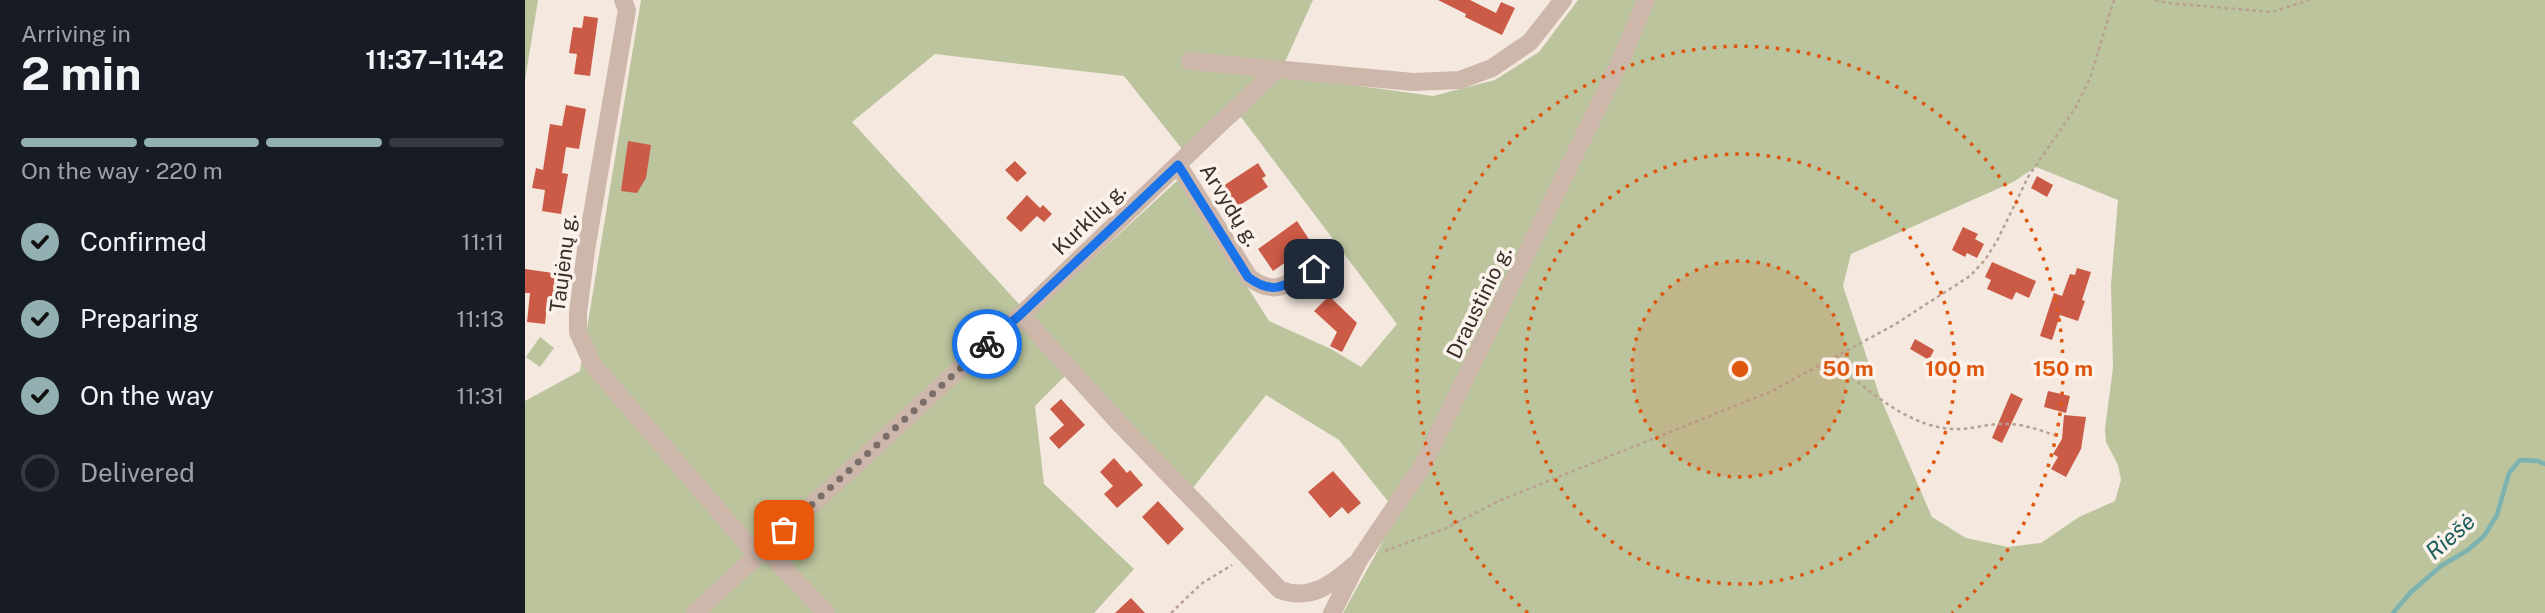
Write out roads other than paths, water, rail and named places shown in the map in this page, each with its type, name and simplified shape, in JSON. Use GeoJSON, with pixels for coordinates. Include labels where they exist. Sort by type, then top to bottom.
{"type":"FeatureCollection","features":[{"type":"Feature","properties":{"kind":"street","name":"Taujėnų g."},"geometry":{"type":"LineString","coordinates":[[623,0],[627,10],[586,250],[578,332],[593,365],[761,551],[826,613]]}},
{"type":"Feature","properties":{"kind":"street"},"geometry":{"type":"LineString","coordinates":[[1190,61],[1413,82],[1460,80],[1492,68],[1530,43],[1563,0]]}},
{"type":"Feature","properties":{"kind":"street","name":"Draustinio g."},"geometry":{"type":"LineString","coordinates":[[1332,613],[1359,560],[1422,467],[1604,97],[1646,0]]}},
{"type":"Feature","properties":{"kind":"street","name":"Kurklių g."},"geometry":{"type":"LineString","coordinates":[[695,613],[1020,315],[1276,70]]}},
{"type":"Feature","properties":{"kind":"street","name":"Arvydų g."},"geometry":{"type":"LineString","coordinates":[[1178,165],[1248,277],[1260,286],[1271,289],[1283,287],[1314,269]]}},
{"type":"Feature","properties":{"kind":"street"},"geometry":{"type":"LineString","coordinates":[[1020,315],[1119,423],[1280,590],[1302,595],[1320,606],[1325,613]]}},
{"type":"Feature","properties":{"kind":"street"},"geometry":{"type":"LineString","coordinates":[[1302,595],[1336,580],[1359,560]]}},
{"type":"Feature","properties":{"kind":"waterway","name":"Riešė"},"geometry":{"type":"LineString","coordinates":[[2393,613],[2411,592],[2441,566],[2468,550],[2484,536],[2497,515],[2509,473],[2520,460],[2545,464]]}}]}
